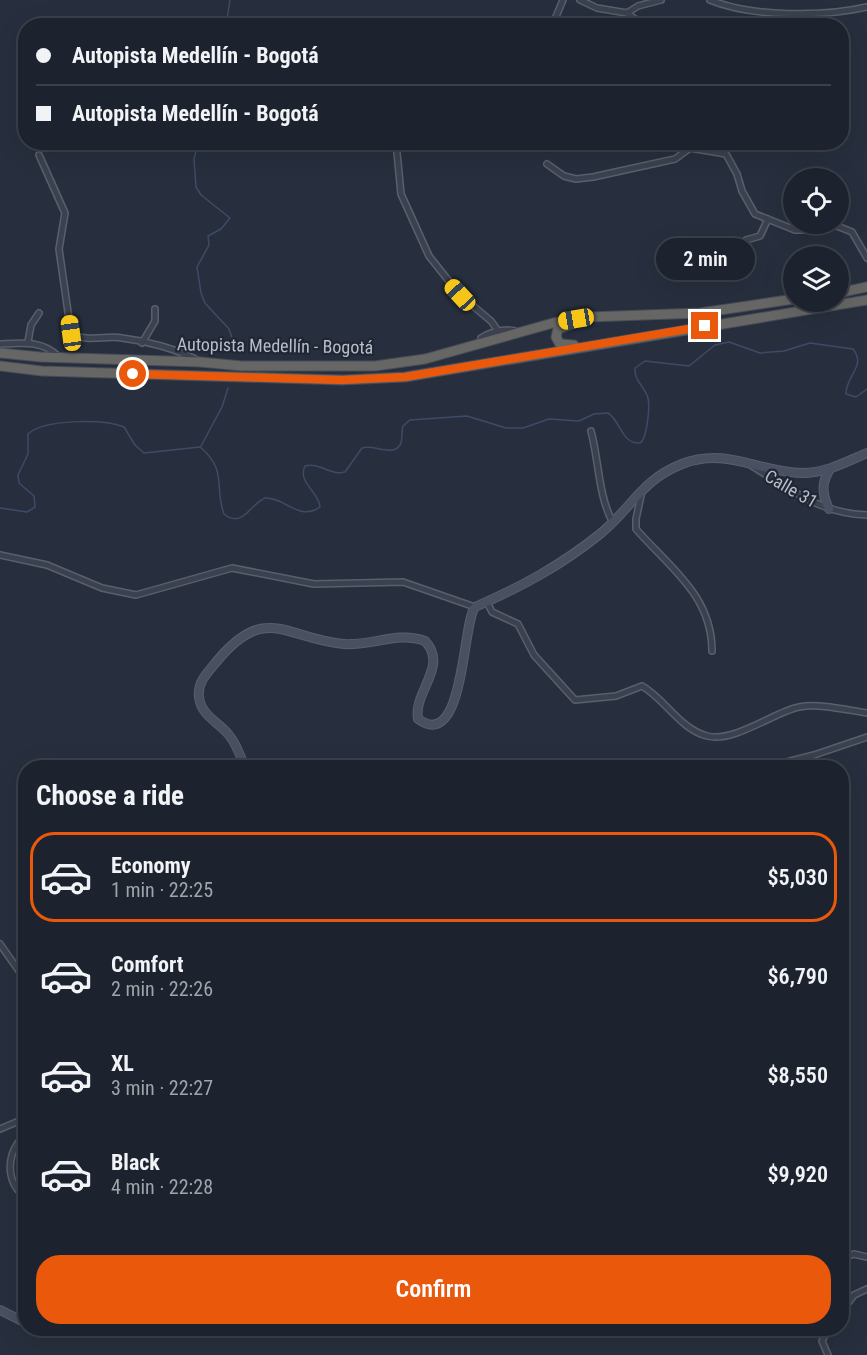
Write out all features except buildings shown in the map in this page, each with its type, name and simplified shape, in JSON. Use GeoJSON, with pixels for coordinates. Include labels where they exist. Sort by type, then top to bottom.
{"type":"FeatureCollection","features":[{"type":"Feature","properties":{"kind":"highway"},"geometry":{"type":"LineString","coordinates":[[849,291],[867,287]]}},
{"type":"Feature","properties":{"kind":"highway","name":"Autopista Medellín - Bogotá"},"geometry":{"type":"LineString","coordinates":[[0,366],[42,372],[373,379],[429,374],[867,300]]}},
{"type":"Feature","properties":{"kind":"highway","name":"Autopista Medellín - Bogotá"},"geometry":{"type":"LineString","coordinates":[[0,353],[242,366],[375,366],[425,359],[580,318],[630,314],[700,313],[783,301]]}},
{"type":"Feature","properties":{"kind":"highway"},"geometry":{"type":"LineString","coordinates":[[616,342],[605,339],[563,345],[557,340],[556,333],[565,326],[620,320],[630,314]]}},
{"type":"Feature","properties":{"kind":"main road"},"geometry":{"type":"LineString","coordinates":[[241,760],[231,737],[208,716],[199,696],[203,678],[219,658],[247,633],[277,628],[342,644],[407,636],[425,641],[433,653],[432,671],[416,710],[422,722],[435,724],[445,719],[456,697],[464,662],[467,623],[475,607],[524,586],[613,523],[642,489],[663,472],[704,457],[729,458],[752,466],[802,473],[830,469],[867,453]]}},
{"type":"Feature","properties":{"kind":"main road"},"geometry":{"type":"LineString","coordinates":[[829,509],[823,484],[830,469]]}},
{"type":"Feature","properties":{"kind":"main road"},"geometry":{"type":"LineString","coordinates":[[0,1310],[18,1319]]}},
{"type":"Feature","properties":{"kind":"street"},"geometry":{"type":"LineString","coordinates":[[555,18],[563,0]]}},
{"type":"Feature","properties":{"kind":"street"},"geometry":{"type":"LineString","coordinates":[[580,0],[597,9],[627,13],[634,18]]}},
{"type":"Feature","properties":{"kind":"street"},"geometry":{"type":"LineString","coordinates":[[627,13],[638,6],[661,0]]}},
{"type":"Feature","properties":{"kind":"street"},"geometry":{"type":"LineString","coordinates":[[710,0],[757,13],[818,14],[867,7]]}},
{"type":"Feature","properties":{"kind":"street"},"geometry":{"type":"LineString","coordinates":[[735,8],[737,0]]}},
{"type":"Feature","properties":{"kind":"street"},"geometry":{"type":"LineString","coordinates":[[397,150],[401,194],[429,256],[460,295],[491,321],[499,332]]}},
{"type":"Feature","properties":{"kind":"street"},"geometry":{"type":"LineString","coordinates":[[547,164],[564,176],[576,179],[675,159],[687,150]]}},
{"type":"Feature","properties":{"kind":"street"},"geometry":{"type":"LineString","coordinates":[[717,150],[726,154],[755,214],[783,225]]}},
{"type":"Feature","properties":{"kind":"street"},"geometry":{"type":"LineString","coordinates":[[39,155],[65,213],[59,249],[71,333],[79,337],[121,337],[188,355],[200,362]]}},
{"type":"Feature","properties":{"kind":"street"},"geometry":{"type":"LineString","coordinates":[[746,240],[760,236],[768,219]]}},
{"type":"Feature","properties":{"kind":"street"},"geometry":{"type":"LineString","coordinates":[[849,231],[852,232],[867,258]]}},
{"type":"Feature","properties":{"kind":"street"},"geometry":{"type":"LineString","coordinates":[[142,343],[155,321],[155,309]]}},
{"type":"Feature","properties":{"kind":"street"},"geometry":{"type":"LineString","coordinates":[[28,342],[31,325],[39,313]]}},
{"type":"Feature","properties":{"kind":"street"},"geometry":{"type":"LineString","coordinates":[[480,343],[484,336],[499,332],[512,329],[520,333]]}},
{"type":"Feature","properties":{"kind":"street"},"geometry":{"type":"LineString","coordinates":[[0,344],[28,342],[53,350],[59,357]]}},
{"type":"Feature","properties":{"kind":"street"},"geometry":{"type":"LineString","coordinates":[[591,431],[598,456],[603,500],[613,523]]}},
{"type":"Feature","properties":{"kind":"street","name":"Calle 31"},"geometry":{"type":"LineString","coordinates":[[752,466],[811,502],[829,509],[867,515]]}},
{"type":"Feature","properties":{"kind":"street"},"geometry":{"type":"LineString","coordinates":[[642,489],[636,529],[690,585],[709,622],[712,651]]}},
{"type":"Feature","properties":{"kind":"street"},"geometry":{"type":"LineString","coordinates":[[0,555],[47,564],[102,588],[136,594],[232,568],[314,584],[403,582],[475,607]]}},
{"type":"Feature","properties":{"kind":"street"},"geometry":{"type":"LineString","coordinates":[[487,602],[492,612],[518,624],[534,655],[575,700],[616,696],[642,686],[676,716],[705,735],[712,736],[750,728],[797,707],[867,713]]}},
{"type":"Feature","properties":{"kind":"street"},"geometry":{"type":"LineString","coordinates":[[794,760],[867,737]]}},
{"type":"Feature","properties":{"kind":"street"},"geometry":{"type":"LineString","coordinates":[[0,944],[18,970]]}},
{"type":"Feature","properties":{"kind":"street"},"geometry":{"type":"LineString","coordinates":[[0,1129],[18,1121]]}},
{"type":"Feature","properties":{"kind":"street"},"geometry":{"type":"LineString","coordinates":[[18,1143],[10,1156],[18,1189]]}},
{"type":"Feature","properties":{"kind":"street"},"geometry":{"type":"LineString","coordinates":[[849,1256],[854,1254],[867,1257]]}},
{"type":"Feature","properties":{"kind":"street"},"geometry":{"type":"LineString","coordinates":[[849,1302],[854,1295],[867,1289]]}},
{"type":"Feature","properties":{"kind":"street"},"geometry":{"type":"LineString","coordinates":[[824,1336],[822,1341],[828,1355]]}},
{"type":"Feature","properties":{"kind":"waterway"},"geometry":{"type":"LineString","coordinates":[[227,18],[230,0]]}},
{"type":"Feature","properties":{"kind":"waterway"},"geometry":{"type":"LineString","coordinates":[[196,150],[194,159],[196,187],[201,195],[230,218],[221,229],[208,236],[209,245],[197,267],[205,303],[229,329],[232,338],[231,348]]}},
{"type":"Feature","properties":{"kind":"waterway"},"geometry":{"type":"LineString","coordinates":[[0,508],[27,512],[35,507],[34,496],[19,483],[18,475],[28,454],[28,434],[47,425],[60,423],[89,422],[124,427],[135,445],[144,453],[200,447],[209,455],[217,471],[224,514],[236,519],[246,514],[265,498],[305,512],[320,507],[319,501],[304,477],[305,466],[345,472],[362,448],[388,450],[397,448],[401,443],[403,426],[410,420],[467,416],[506,428],[523,428],[549,419],[579,421],[594,414],[608,413],[629,440],[640,443],[646,429],[649,402],[647,394],[636,377],[635,368],[645,361],[689,366],[715,345],[729,342],[760,353],[784,351],[810,343],[853,349],[858,361],[846,394],[856,397],[867,389]]}},
{"type":"Feature","properties":{"kind":"waterway"},"geometry":{"type":"LineString","coordinates":[[201,446],[222,407],[228,388]]}},
{"type":"Feature","properties":{"kind":"route"},"geometry":{"type":"LineString","coordinates":[[133,374],[342,380],[405,377],[705,326]]}}]}
